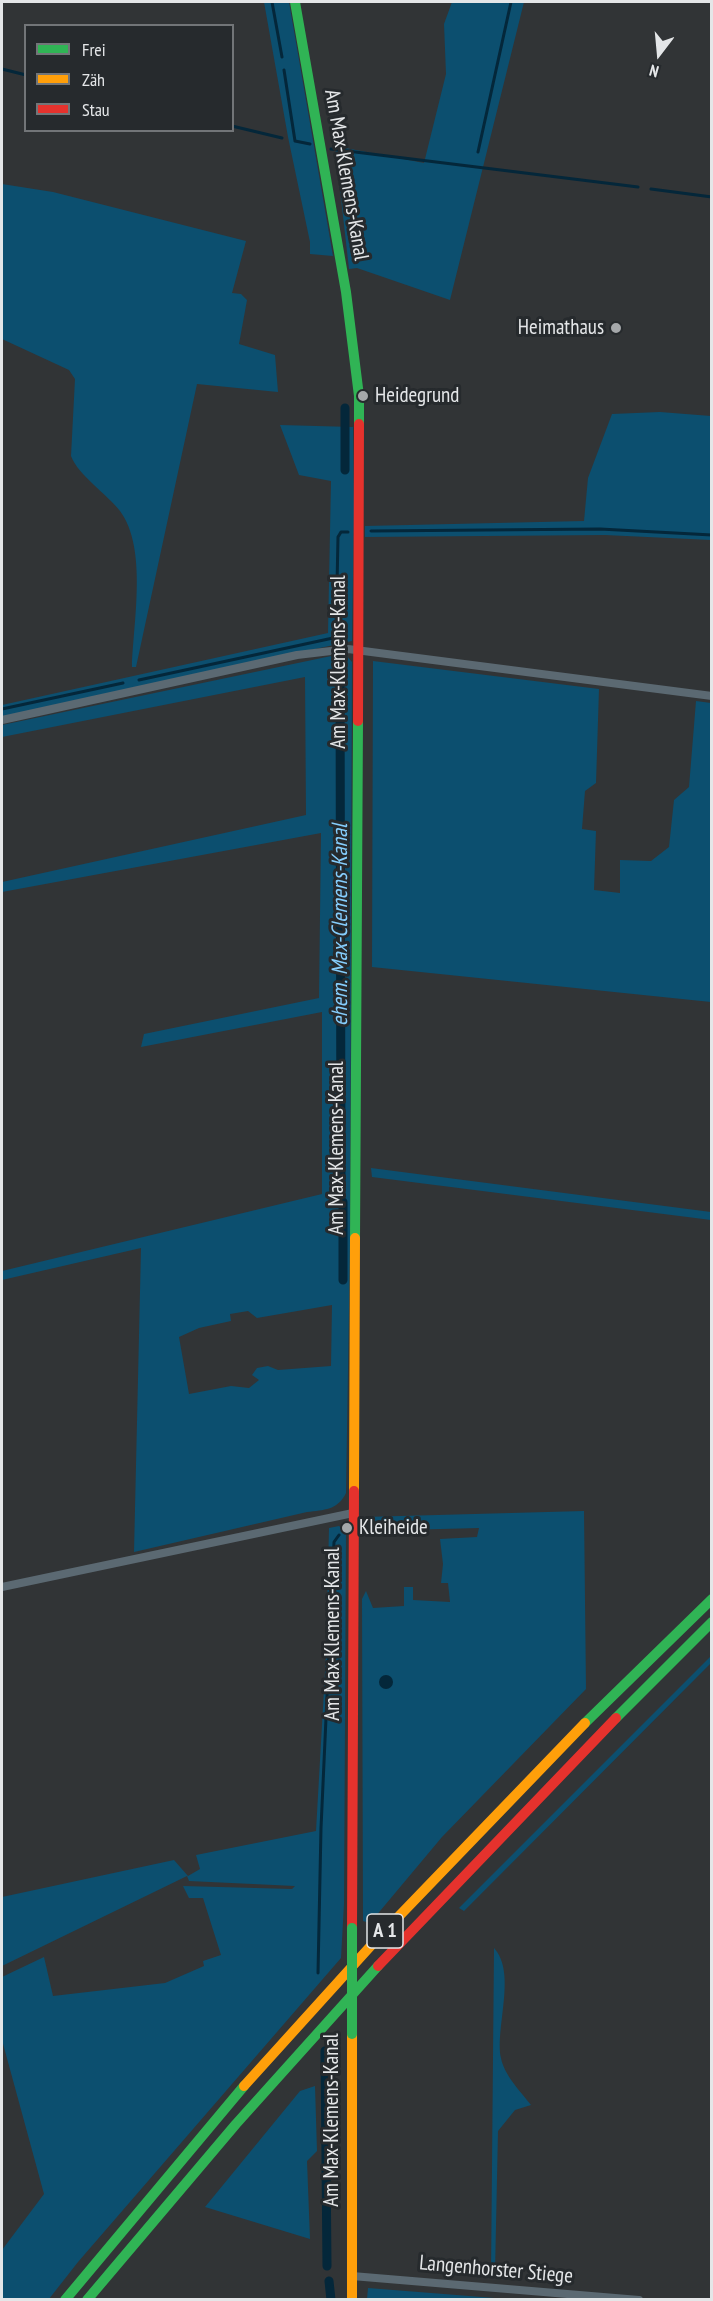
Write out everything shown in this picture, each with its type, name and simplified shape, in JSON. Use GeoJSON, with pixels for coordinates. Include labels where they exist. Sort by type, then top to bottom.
{"type":"FeatureCollection","features":[{"type":"Feature","properties":{"kind":"main road","name":"Am Max-Klemens-Kanal"},"geometry":{"type":"LineString","coordinates":[[295,2],[355,350],[359,411],[353,1513],[352,2300]]}},
{"type":"Feature","properties":{"kind":"main road","name":"A 1"},"geometry":{"type":"LineString","coordinates":[[65,2300],[217,2119],[415,1899],[604,1703],[711,1599]]}},
{"type":"Feature","properties":{"kind":"main road","name":"A 1"},"geometry":{"type":"LineString","coordinates":[[87,2300],[247,2111],[374,1969],[566,1766],[711,1622]]}},
{"type":"Feature","properties":{"kind":"street"},"geometry":{"type":"LineString","coordinates":[[2,720],[297,656],[359,649],[711,696]]}},
{"type":"Feature","properties":{"kind":"street"},"geometry":{"type":"LineString","coordinates":[[2,1587],[353,1513]]}},
{"type":"Feature","properties":{"kind":"street","name":"Langenhorster Stiege"},"geometry":{"type":"LineString","coordinates":[[352,2276],[639,2300]]}},
{"type":"Feature","properties":{"kind":"shaded area"},"geometry":{"type":"Polygon","coordinates":[[[264,2],[289,2],[333,256],[310,254],[310,242],[288,137],[264,2]]]}},
{"type":"Feature","properties":{"kind":"shaded area"},"geometry":{"type":"Polygon","coordinates":[[[452,2],[524,2],[450,300],[357,268],[349,269],[335,146],[424,163],[446,74],[444,24],[452,2]]]}},
{"type":"Feature","properties":{"kind":"shaded area"},"geometry":{"type":"Polygon","coordinates":[[[2,184],[53,192],[246,241],[232,293],[241,294],[247,300],[239,344],[275,355],[278,392],[197,384],[136,667],[132,667],[137,587],[134,545],[129,527],[120,511],[86,477],[71,456],[75,379],[69,370],[2,339],[2,184]]]}},
{"type":"Feature","properties":{"kind":"shaded area"},"geometry":{"type":"Polygon","coordinates":[[[660,412],[711,416],[711,540],[605,535],[365,537],[365,526],[584,521],[588,478],[612,414],[660,412]]]}},
{"type":"Feature","properties":{"kind":"shaded area"},"geometry":{"type":"Polygon","coordinates":[[[280,425],[353,427],[352,641],[2,717],[2,705],[328,633],[331,481],[299,475],[280,425]]]}},
{"type":"Feature","properties":{"kind":"shaded area"},"geometry":{"type":"Polygon","coordinates":[[[336,655],[346,655],[352,662],[350,1245],[346,1493],[335,1506],[134,1552],[141,1248],[2,1280],[2,1271],[322,1194],[322,1012],[141,1047],[144,1034],[319,998],[321,833],[2,892],[2,882],[306,815],[305,677],[2,737],[2,725],[336,655]],[[332,1305],[257,1318],[248,1311],[230,1314],[231,1321],[199,1328],[179,1337],[189,1394],[231,1386],[249,1388],[259,1380],[252,1375],[257,1368],[268,1366],[278,1370],[331,1366],[332,1305]]]}},
{"type":"Feature","properties":{"kind":"shaded area"},"geometry":{"type":"Polygon","coordinates":[[[373,661],[599,689],[596,783],[585,791],[582,829],[596,831],[594,890],[620,893],[620,860],[651,861],[669,847],[674,800],[689,787],[696,701],[711,703],[711,1002],[372,967],[373,661]]]}},
{"type":"Feature","properties":{"kind":"shaded area"},"geometry":{"type":"Polygon","coordinates":[[[371,1168],[711,1212],[711,1220],[372,1177],[371,1168]]]}},
{"type":"Feature","properties":{"kind":"shaded area"},"geometry":{"type":"Polygon","coordinates":[[[584,1511],[586,1689],[442,1837],[370,1923],[363,1921],[362,1599],[366,1591],[373,1608],[404,1606],[404,1587],[413,1587],[413,1600],[450,1602],[448,1583],[441,1583],[443,1564],[440,1539],[477,1537],[479,1528],[364,1531],[364,1517],[584,1511]]]}},
{"type":"Feature","properties":{"kind":"shaded area"},"geometry":{"type":"Polygon","coordinates":[[[339,1526],[346,1532],[344,1904],[341,1958],[78,2262],[49,2299],[2,2299],[2,2250],[44,2194],[2,2040],[2,1977],[44,1957],[53,1996],[165,1983],[204,1966],[203,1961],[221,1955],[203,1898],[189,1898],[183,1886],[292,1889],[295,1886],[189,1881],[187,1876],[2,1966],[2,1897],[174,1860],[188,1876],[200,1869],[196,1855],[316,1831],[326,1654],[329,1528],[339,1526]]]}},
{"type":"Feature","properties":{"kind":"shaded area"},"geometry":{"type":"Polygon","coordinates":[[[711,1656],[711,1663],[464,1911],[459,1908],[711,1656]]]}},
{"type":"Feature","properties":{"kind":"shaded area"},"geometry":{"type":"Polygon","coordinates":[[[383,1675],[389,1675],[393,1682],[389,1689],[383,1689],[379,1685],[379,1679],[383,1675]]]}},
{"type":"Feature","properties":{"kind":"shaded area"},"geometry":{"type":"Polygon","coordinates":[[[494,1948],[501,1959],[505,1986],[501,2058],[509,2077],[531,2105],[515,2110],[498,2131],[495,2273],[491,2275],[494,1948]]]}},
{"type":"Feature","properties":{"kind":"shaded area"},"geometry":{"type":"Polygon","coordinates":[[[315,2086],[317,2151],[307,2161],[310,2239],[205,2207],[300,2091],[315,2086]]]}},
{"type":"Feature","properties":{"kind":"shaded area"},"geometry":{"type":"Polygon","coordinates":[[[368,2288],[507,2299],[367,2299],[368,2288]]]}},
{"type":"Feature","properties":{"kind":"waterway"},"geometry":{"type":"LineString","coordinates":[[272,2],[282,57]]}},
{"type":"Feature","properties":{"kind":"waterway"},"geometry":{"type":"LineString","coordinates":[[478,152],[511,2]]}},
{"type":"Feature","properties":{"kind":"waterway"},"geometry":{"type":"LineString","coordinates":[[2,69],[24,74]]}},
{"type":"Feature","properties":{"kind":"waterway"},"geometry":{"type":"LineString","coordinates":[[284,70],[295,141]]}},
{"type":"Feature","properties":{"kind":"waterway"},"geometry":{"type":"LineString","coordinates":[[234,126],[282,138]]}},
{"type":"Feature","properties":{"kind":"waterway"},"geometry":{"type":"LineString","coordinates":[[295,141],[310,144]]}},
{"type":"Feature","properties":{"kind":"waterway"},"geometry":{"type":"LineString","coordinates":[[331,149],[638,187]]}},
{"type":"Feature","properties":{"kind":"waterway"},"geometry":{"type":"LineString","coordinates":[[651,189],[712,197]]}},
{"type":"Feature","properties":{"kind":"waterway","name":"ehem. Max-Clemens-Kanal"},"geometry":{"type":"LineString","coordinates":[[345,408],[345,470]]}},
{"type":"Feature","properties":{"kind":"waterway"},"geometry":{"type":"LineString","coordinates":[[371,531],[600,529],[712,535]]}},
{"type":"Feature","properties":{"kind":"waterway"},"geometry":{"type":"LineString","coordinates":[[139,680],[333,638],[336,635],[338,537],[341,532],[348,532]]}},
{"type":"Feature","properties":{"kind":"waterway","name":"ehem. Max-Clemens-Kanal"},"geometry":{"type":"LineString","coordinates":[[340,661],[341,1188]]}},
{"type":"Feature","properties":{"kind":"waterway"},"geometry":{"type":"LineString","coordinates":[[2,709],[123,683]]}},
{"type":"Feature","properties":{"kind":"waterway","name":"ehem. Max-Clemens-Kanal"},"geometry":{"type":"LineString","coordinates":[[343,1202],[343,1280]]}},
{"type":"Feature","properties":{"kind":"waterway"},"geometry":{"type":"LineString","coordinates":[[318,1973],[321,1828],[334,1542],[339,1535]]}},
{"type":"Feature","properties":{"kind":"waterway","name":"ehem. Max-Clemens-Kanal"},"geometry":{"type":"LineString","coordinates":[[325,2051],[327,2266]]}},
{"type":"Feature","properties":{"kind":"waterway","name":"ehem. Max-Clemens-Kanal"},"geometry":{"type":"LineString","coordinates":[[329,2281],[331,2300]]}},
{"type":"Feature","properties":{"kind":"traffic: fast"},"geometry":{"type":"LineString","coordinates":[[295,2],[346,292],[359,396],[359,424]]}},
{"type":"Feature","properties":{"kind":"traffic: fast"},"geometry":{"type":"LineString","coordinates":[[355,1238],[358,721]]}},
{"type":"Feature","properties":{"kind":"traffic: fast"},"geometry":{"type":"LineString","coordinates":[[585,1723],[712,1599]]}},
{"type":"Feature","properties":{"kind":"traffic: fast"},"geometry":{"type":"LineString","coordinates":[[616,1718],[712,1622]]}},
{"type":"Feature","properties":{"kind":"traffic: fast"},"geometry":{"type":"LineString","coordinates":[[352,1928],[352,2034]]}},
{"type":"Feature","properties":{"kind":"traffic: fast"},"geometry":{"type":"LineString","coordinates":[[87,2300],[236,2124],[378,1966]]}},
{"type":"Feature","properties":{"kind":"traffic: fast"},"geometry":{"type":"LineString","coordinates":[[65,2300],[244,2086]]}},
{"type":"Feature","properties":{"kind":"traffic: slow"},"geometry":{"type":"LineString","coordinates":[[354,1491],[355,1238]]}},
{"type":"Feature","properties":{"kind":"traffic: slow"},"geometry":{"type":"LineString","coordinates":[[244,2086],[377,1939],[585,1723]]}},
{"type":"Feature","properties":{"kind":"traffic: slow"},"geometry":{"type":"LineString","coordinates":[[352,2034],[352,2300]]}},
{"type":"Feature","properties":{"kind":"traffic: jam"},"geometry":{"type":"LineString","coordinates":[[358,721],[359,424]]}},
{"type":"Feature","properties":{"kind":"traffic: jam"},"geometry":{"type":"LineString","coordinates":[[352,1928],[354,1491]]}},
{"type":"Feature","properties":{"kind":"traffic: jam"},"geometry":{"type":"LineString","coordinates":[[378,1966],[616,1718]]}},
{"type":"Feature","properties":{"kind":"place","name":"Heimathaus"},"geometry":{"type":"Point","coordinates":[616,328]}},
{"type":"Feature","properties":{"kind":"place","name":"Heidegrund"},"geometry":{"type":"Point","coordinates":[363,396]}},
{"type":"Feature","properties":{"kind":"place","name":"Kleiheide"},"geometry":{"type":"Point","coordinates":[347,1528]}}]}
